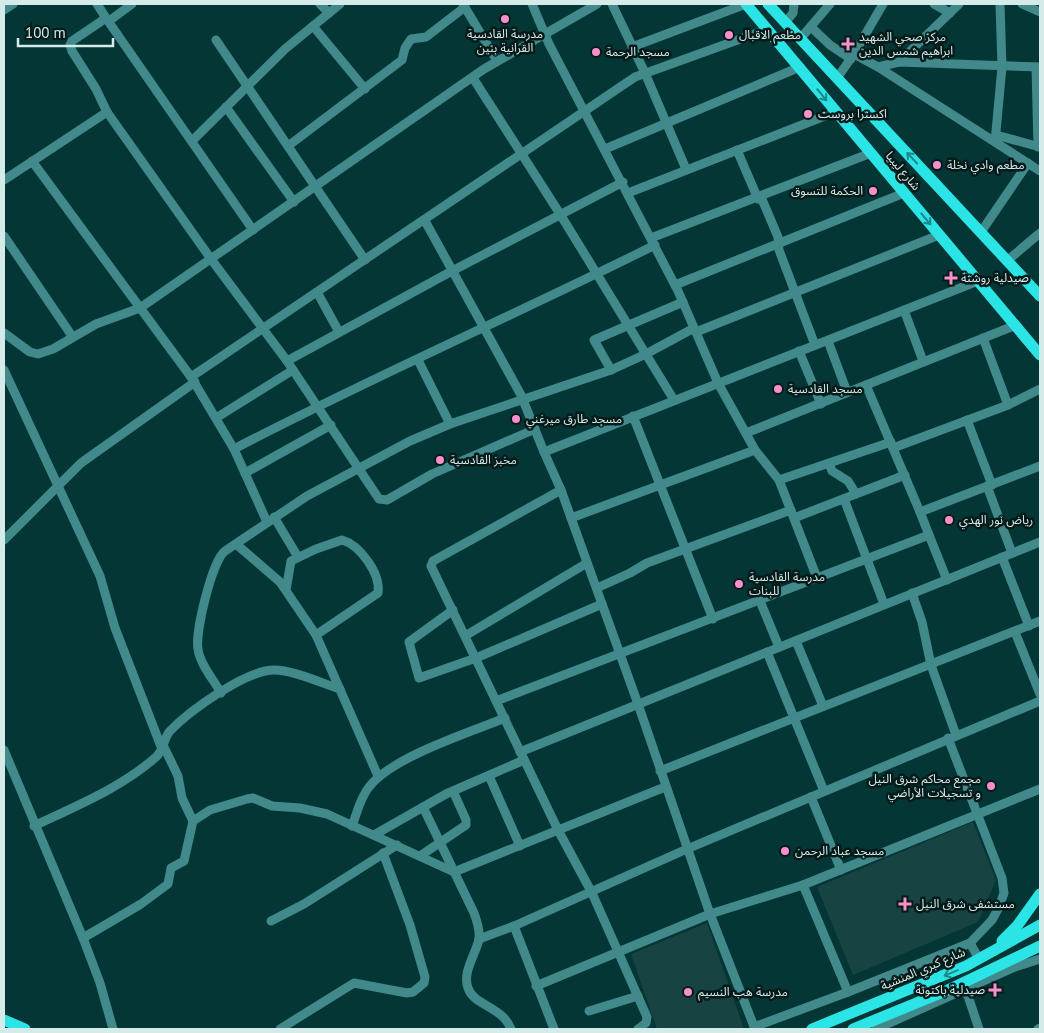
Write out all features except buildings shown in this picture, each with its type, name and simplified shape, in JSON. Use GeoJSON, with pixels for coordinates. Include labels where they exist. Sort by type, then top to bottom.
{"type":"FeatureCollection","features":[{"type":"Feature","properties":{"kind":"main road","name":"شارع ليبيا"},"geometry":{"type":"LineString","coordinates":[[746,4],[1040,355]]}},
{"type":"Feature","properties":{"kind":"main road","name":"شارع ليبيا"},"geometry":{"type":"LineString","coordinates":[[768,4],[1040,296]]}},
{"type":"Feature","properties":{"kind":"main road"},"geometry":{"type":"LineString","coordinates":[[983,957],[1017,926],[1040,894]]}},
{"type":"Feature","properties":{"kind":"main road","name":"شارع كبري المنشية"},"geometry":{"type":"LineString","coordinates":[[812,1029],[983,957],[1040,925]]}},
{"type":"Feature","properties":{"kind":"main road"},"geometry":{"type":"LineString","coordinates":[[853,1029],[948,990],[1040,946]]}},
{"type":"Feature","properties":{"kind":"main road"},"geometry":{"type":"LineString","coordinates":[[1016,956],[1040,953]]}},
{"type":"Feature","properties":{"kind":"main road"},"geometry":{"type":"LineString","coordinates":[[4,1020],[25,1029]]}},
{"type":"Feature","properties":{"kind":"street"},"geometry":{"type":"LineString","coordinates":[[4,10],[13,4]]}},
{"type":"Feature","properties":{"kind":"street"},"geometry":{"type":"LineString","coordinates":[[97,4],[253,230]]}},
{"type":"Feature","properties":{"kind":"street"},"geometry":{"type":"LineString","coordinates":[[132,4],[70,45],[107,112],[211,259],[287,361],[377,497],[384,501],[432,474],[535,429]]}},
{"type":"Feature","properties":{"kind":"street"},"geometry":{"type":"LineString","coordinates":[[320,4],[329,13]]}},
{"type":"Feature","properties":{"kind":"street"},"geometry":{"type":"LineString","coordinates":[[192,141],[247,86],[340,4]]}},
{"type":"Feature","properties":{"kind":"street"},"geometry":{"type":"LineString","coordinates":[[532,4],[584,112],[623,182],[675,284],[718,383],[755,450],[779,480],[817,578]]}},
{"type":"Feature","properties":{"kind":"street"},"geometry":{"type":"LineString","coordinates":[[4,333],[34,354],[52,349],[96,324],[140,308],[497,61],[544,32],[596,4]]}},
{"type":"Feature","properties":{"kind":"street"},"geometry":{"type":"LineString","coordinates":[[612,4],[645,73],[686,169]]}},
{"type":"Feature","properties":{"kind":"street"},"geometry":{"type":"LineString","coordinates":[[632,47],[746,4]]}},
{"type":"Feature","properties":{"kind":"street"},"geometry":{"type":"LineString","coordinates":[[785,23],[793,13],[794,4]]}},
{"type":"Feature","properties":{"kind":"street"},"geometry":{"type":"LineString","coordinates":[[800,39],[830,4]]}},
{"type":"Feature","properties":{"kind":"street"},"geometry":{"type":"LineString","coordinates":[[837,78],[883,4]]}},
{"type":"Feature","properties":{"kind":"street"},"geometry":{"type":"LineString","coordinates":[[934,4],[950,13]]}},
{"type":"Feature","properties":{"kind":"street"},"geometry":{"type":"LineString","coordinates":[[899,62],[959,4]]}},
{"type":"Feature","properties":{"kind":"street"},"geometry":{"type":"LineString","coordinates":[[995,138],[1002,67],[1000,4]]}},
{"type":"Feature","properties":{"kind":"street"},"geometry":{"type":"LineString","coordinates":[[1022,4],[1040,12]]}},
{"type":"Feature","properties":{"kind":"street"},"geometry":{"type":"LineString","coordinates":[[288,146],[402,60],[405,48],[411,39],[426,36],[464,5],[497,61]]}},
{"type":"Feature","properties":{"kind":"street"},"geometry":{"type":"LineString","coordinates":[[313,26],[365,88]]}},
{"type":"Feature","properties":{"kind":"street"},"geometry":{"type":"LineString","coordinates":[[811,27],[830,45],[878,67],[995,138],[1040,171]]}},
{"type":"Feature","properties":{"kind":"street"},"geometry":{"type":"LineString","coordinates":[[4,540],[92,454],[263,329],[584,112],[645,73],[768,29]]}},
{"type":"Feature","properties":{"kind":"street"},"geometry":{"type":"LineString","coordinates":[[216,40],[366,260]]}},
{"type":"Feature","properties":{"kind":"street"},"geometry":{"type":"LineString","coordinates":[[878,67],[899,62],[1038,67],[1039,147],[995,138]]}},
{"type":"Feature","properties":{"kind":"street"},"geometry":{"type":"LineString","coordinates":[[605,149],[800,67]]}},
{"type":"Feature","properties":{"kind":"street"},"geometry":{"type":"LineString","coordinates":[[473,78],[560,214],[674,400]]}},
{"type":"Feature","properties":{"kind":"street"},"geometry":{"type":"LineString","coordinates":[[226,107],[294,202]]}},
{"type":"Feature","properties":{"kind":"street"},"geometry":{"type":"LineString","coordinates":[[4,180],[107,112]]}},
{"type":"Feature","properties":{"kind":"street"},"geometry":{"type":"LineString","coordinates":[[628,193],[835,112]]}},
{"type":"Feature","properties":{"kind":"street"},"geometry":{"type":"LineString","coordinates":[[737,150],[779,243],[794,293],[815,345]]}},
{"type":"Feature","properties":{"kind":"street"},"geometry":{"type":"LineString","coordinates":[[234,449],[317,406],[485,329],[596,275],[653,241],[871,153]]}},
{"type":"Feature","properties":{"kind":"street"},"geometry":{"type":"LineString","coordinates":[[32,161],[193,380],[234,449],[271,519],[298,557]]}},
{"type":"Feature","properties":{"kind":"street"},"geometry":{"type":"LineString","coordinates":[[981,232],[1028,163]]}},
{"type":"Feature","properties":{"kind":"street"},"geometry":{"type":"LineString","coordinates":[[287,361],[452,271],[623,182]]}},
{"type":"Feature","properties":{"kind":"street"},"geometry":{"type":"LineString","coordinates":[[675,284],[904,193]]}},
{"type":"Feature","properties":{"kind":"street"},"geometry":{"type":"LineString","coordinates":[[425,221],[523,401],[561,490],[638,704],[710,914],[754,1028],[970,943],[992,920],[1004,892],[1002,878],[952,737],[931,665],[922,622],[912,593]]}},
{"type":"Feature","properties":{"kind":"street"},"geometry":{"type":"LineString","coordinates":[[1008,260],[1040,233]]}},
{"type":"Feature","properties":{"kind":"street"},"geometry":{"type":"LineString","coordinates":[[221,693],[198,650],[198,628],[216,562],[219,555],[271,519],[358,467],[410,441],[450,424],[611,370],[695,330],[940,235]]}},
{"type":"Feature","properties":{"kind":"street"},"geometry":{"type":"LineString","coordinates":[[4,236],[72,336]]}},
{"type":"Feature","properties":{"kind":"street"},"geometry":{"type":"LineString","coordinates":[[544,452],[978,281]]}},
{"type":"Feature","properties":{"kind":"street"},"geometry":{"type":"LineString","coordinates":[[317,292],[339,332]]}},
{"type":"Feature","properties":{"kind":"street"},"geometry":{"type":"LineString","coordinates":[[611,370],[594,340],[683,302]]}},
{"type":"Feature","properties":{"kind":"street"},"geometry":{"type":"LineString","coordinates":[[904,310],[923,362]]}},
{"type":"Feature","properties":{"kind":"street"},"geometry":{"type":"LineString","coordinates":[[746,433],[1016,326]]}},
{"type":"Feature","properties":{"kind":"street"},"geometry":{"type":"LineString","coordinates":[[983,338],[1008,405]]}},
{"type":"Feature","properties":{"kind":"street"},"geometry":{"type":"LineString","coordinates":[[828,341],[848,392]]}},
{"type":"Feature","properties":{"kind":"street"},"geometry":{"type":"LineString","coordinates":[[800,351],[821,404]]}},
{"type":"Feature","properties":{"kind":"street"},"geometry":{"type":"LineString","coordinates":[[418,360],[450,424]]}},
{"type":"Feature","properties":{"kind":"street"},"geometry":{"type":"LineString","coordinates":[[4,370],[100,576],[116,628],[162,747],[178,776],[182,798],[193,821],[184,861],[171,868],[168,884],[141,904],[83,938]]}},
{"type":"Feature","properties":{"kind":"street"},"geometry":{"type":"LineString","coordinates":[[216,418],[293,370]]}},
{"type":"Feature","properties":{"kind":"street"},"geometry":{"type":"LineString","coordinates":[[866,385],[947,580]]}},
{"type":"Feature","properties":{"kind":"street"},"geometry":{"type":"LineString","coordinates":[[779,480],[966,420],[1008,405],[1040,389]]}},
{"type":"Feature","properties":{"kind":"street"},"geometry":{"type":"LineString","coordinates":[[633,416],[712,620]]}},
{"type":"Feature","properties":{"kind":"street"},"geometry":{"type":"LineString","coordinates":[[966,420],[1012,553]]}},
{"type":"Feature","properties":{"kind":"street"},"geometry":{"type":"LineString","coordinates":[[245,473],[331,425]]}},
{"type":"Feature","properties":{"kind":"street"},"geometry":{"type":"LineString","coordinates":[[571,518],[755,450]]}},
{"type":"Feature","properties":{"kind":"street"},"geometry":{"type":"LineString","coordinates":[[829,464],[832,471],[848,482],[856,494]]}},
{"type":"Feature","properties":{"kind":"street"},"geometry":{"type":"LineString","coordinates":[[920,512],[1040,466]]}},
{"type":"Feature","properties":{"kind":"street"},"geometry":{"type":"LineString","coordinates":[[597,588],[647,563],[685,547],[844,499],[905,475]]}},
{"type":"Feature","properties":{"kind":"street"},"geometry":{"type":"LineString","coordinates":[[561,490],[433,561],[431,566],[558,830],[592,893],[647,1017],[646,1023],[638,1029]]}},
{"type":"Feature","properties":{"kind":"street"},"geometry":{"type":"LineString","coordinates":[[844,499],[884,604]]}},
{"type":"Feature","properties":{"kind":"street"},"geometry":{"type":"LineString","coordinates":[[496,701],[712,620],[929,535]]}},
{"type":"Feature","properties":{"kind":"street"},"geometry":{"type":"LineString","coordinates":[[286,590],[290,565],[298,557],[338,540],[348,541],[359,549],[364,556],[379,586],[378,593],[316,635]]}},
{"type":"Feature","properties":{"kind":"street"},"geometry":{"type":"LineString","coordinates":[[374,835],[453,791],[489,776],[522,756],[638,704],[1040,542]]}},
{"type":"Feature","properties":{"kind":"street"},"geometry":{"type":"LineString","coordinates":[[236,544],[286,590],[316,635],[378,776]]}},
{"type":"Feature","properties":{"kind":"street"},"geometry":{"type":"LineString","coordinates":[[1002,557],[1029,626]]}},
{"type":"Feature","properties":{"kind":"street"},"geometry":{"type":"LineString","coordinates":[[465,636],[587,563]]}},
{"type":"Feature","properties":{"kind":"street"},"geometry":{"type":"LineString","coordinates":[[760,600],[779,647]]}},
{"type":"Feature","properties":{"kind":"street"},"geometry":{"type":"LineString","coordinates":[[452,610],[409,642],[418,677],[430,675],[476,658],[602,604]]}},
{"type":"Feature","properties":{"kind":"street"},"geometry":{"type":"LineString","coordinates":[[660,771],[1040,621]]}},
{"type":"Feature","properties":{"kind":"street"},"geometry":{"type":"LineString","coordinates":[[1015,632],[1040,694]]}},
{"type":"Feature","properties":{"kind":"street"},"geometry":{"type":"LineString","coordinates":[[796,640],[823,706]]}},
{"type":"Feature","properties":{"kind":"street"},"geometry":{"type":"LineString","coordinates":[[767,652],[824,791]]}},
{"type":"Feature","properties":{"kind":"street"},"geometry":{"type":"LineString","coordinates":[[34,826],[126,780],[158,756],[170,732],[221,693],[251,676],[274,670],[340,689]]}},
{"type":"Feature","properties":{"kind":"street"},"geometry":{"type":"LineString","coordinates":[[479,939],[592,893],[687,849],[1040,701]]}},
{"type":"Feature","properties":{"kind":"street"},"geometry":{"type":"LineString","coordinates":[[352,826],[364,794],[378,776],[418,754],[504,718]]}},
{"type":"Feature","properties":{"kind":"street"},"geometry":{"type":"LineString","coordinates":[[4,750],[34,826],[83,938],[100,983],[113,1029]]}},
{"type":"Feature","properties":{"kind":"street"},"geometry":{"type":"LineString","coordinates":[[489,776],[520,846]]}},
{"type":"Feature","properties":{"kind":"street"},"geometry":{"type":"LineString","coordinates":[[193,821],[210,810],[253,798],[272,806],[300,808],[327,814],[454,872],[665,787]]}},
{"type":"Feature","properties":{"kind":"street"},"geometry":{"type":"LineString","coordinates":[[536,986],[710,914],[804,885],[1040,789]]}},
{"type":"Feature","properties":{"kind":"street"},"geometry":{"type":"LineString","coordinates":[[420,856],[466,826],[466,820],[453,791]]}},
{"type":"Feature","properties":{"kind":"street"},"geometry":{"type":"LineString","coordinates":[[811,798],[841,870]]}},
{"type":"Feature","properties":{"kind":"street"},"geometry":{"type":"LineString","coordinates":[[423,807],[474,913],[479,939],[468,972],[468,989],[474,997],[506,1018],[511,1029]]}},
{"type":"Feature","properties":{"kind":"street"},"geometry":{"type":"LineString","coordinates":[[271,921],[304,904],[397,845]]}},
{"type":"Feature","properties":{"kind":"street"},"geometry":{"type":"LineString","coordinates":[[280,1029],[354,983],[407,993],[413,992],[424,983],[425,977],[416,943],[384,853]]}},
{"type":"Feature","properties":{"kind":"street"},"geometry":{"type":"LineString","coordinates":[[804,885],[848,992]]}},
{"type":"Feature","properties":{"kind":"street"},"geometry":{"type":"LineString","coordinates":[[514,926],[554,1029]]}},
{"type":"Feature","properties":{"kind":"street"},"geometry":{"type":"LineString","coordinates":[[970,943],[983,957]]}},
{"type":"Feature","properties":{"kind":"street"},"geometry":{"type":"LineString","coordinates":[[876,1029],[890,1027],[1015,967],[1040,959]]}},
{"type":"Feature","properties":{"kind":"street"},"geometry":{"type":"LineString","coordinates":[[966,990],[979,1029]]}},
{"type":"Feature","properties":{"kind":"street"},"geometry":{"type":"LineString","coordinates":[[589,1011],[638,996]]}},
{"type":"Feature","properties":{"kind":"shaded area","name":"مستشفى شرق النيل"},"geometry":{"type":"Polygon","coordinates":[[[973,822],[996,880],[978,922],[853,975],[817,887],[973,822]]]}},
{"type":"Feature","properties":{"kind":"shaded area","name":"مدرسة هب النسيم"},"geometry":{"type":"Polygon","coordinates":[[[707,923],[744,1029],[657,1029],[631,954],[707,923]]]}},
{"type":"Feature","properties":{"kind":"place","name":"مدرسة القادسية القرانية بنين"},"geometry":{"type":"Point","coordinates":[505,19]}},
{"type":"Feature","properties":{"kind":"place","name":"مظعم الاقبال"},"geometry":{"type":"Point","coordinates":[729,35]}},
{"type":"Feature","properties":{"kind":"place","name":"مركز صحي الشهيد ابراهيم شمس الدين"},"geometry":{"type":"Point","coordinates":[848,44]}},
{"type":"Feature","properties":{"kind":"place","name":"مسجد الرحمة"},"geometry":{"type":"Point","coordinates":[596,52]}},
{"type":"Feature","properties":{"kind":"place","name":"اكسترا بروست"},"geometry":{"type":"Point","coordinates":[808,114]}},
{"type":"Feature","properties":{"kind":"place","name":"مطعم وادي نخلة"},"geometry":{"type":"Point","coordinates":[937,165]}},
{"type":"Feature","properties":{"kind":"place","name":"الحكمة للتسوق"},"geometry":{"type":"Point","coordinates":[873,191]}},
{"type":"Feature","properties":{"kind":"place","name":"صيدلية روشتة"},"geometry":{"type":"Point","coordinates":[951,278]}},
{"type":"Feature","properties":{"kind":"place","name":"مسجد القادسية"},"geometry":{"type":"Point","coordinates":[778,389]}},
{"type":"Feature","properties":{"kind":"place","name":"مسجد طارق ميرغني"},"geometry":{"type":"Point","coordinates":[516,419]}},
{"type":"Feature","properties":{"kind":"place","name":"مخبز القادسية"},"geometry":{"type":"Point","coordinates":[440,460]}},
{"type":"Feature","properties":{"kind":"place","name":"رياض نور الهدي"},"geometry":{"type":"Point","coordinates":[949,520]}},
{"type":"Feature","properties":{"kind":"place","name":"مدرسة القادسية للبنات"},"geometry":{"type":"Point","coordinates":[739,584]}},
{"type":"Feature","properties":{"kind":"place","name":"مجمع محاكم شرق النيل و تسجيلات الأراضي"},"geometry":{"type":"Point","coordinates":[991,786]}},
{"type":"Feature","properties":{"kind":"place","name":"مسجد عباد الرحمن"},"geometry":{"type":"Point","coordinates":[785,851]}},
{"type":"Feature","properties":{"kind":"place","name":"مستشفى شرق النيل"},"geometry":{"type":"Point","coordinates":[905,904]}},
{"type":"Feature","properties":{"kind":"place","name":"صيدلية باكتوتة"},"geometry":{"type":"Point","coordinates":[995,990]}},
{"type":"Feature","properties":{"kind":"place","name":"مدرسة هب النسيم"},"geometry":{"type":"Point","coordinates":[688,992]}}]}
